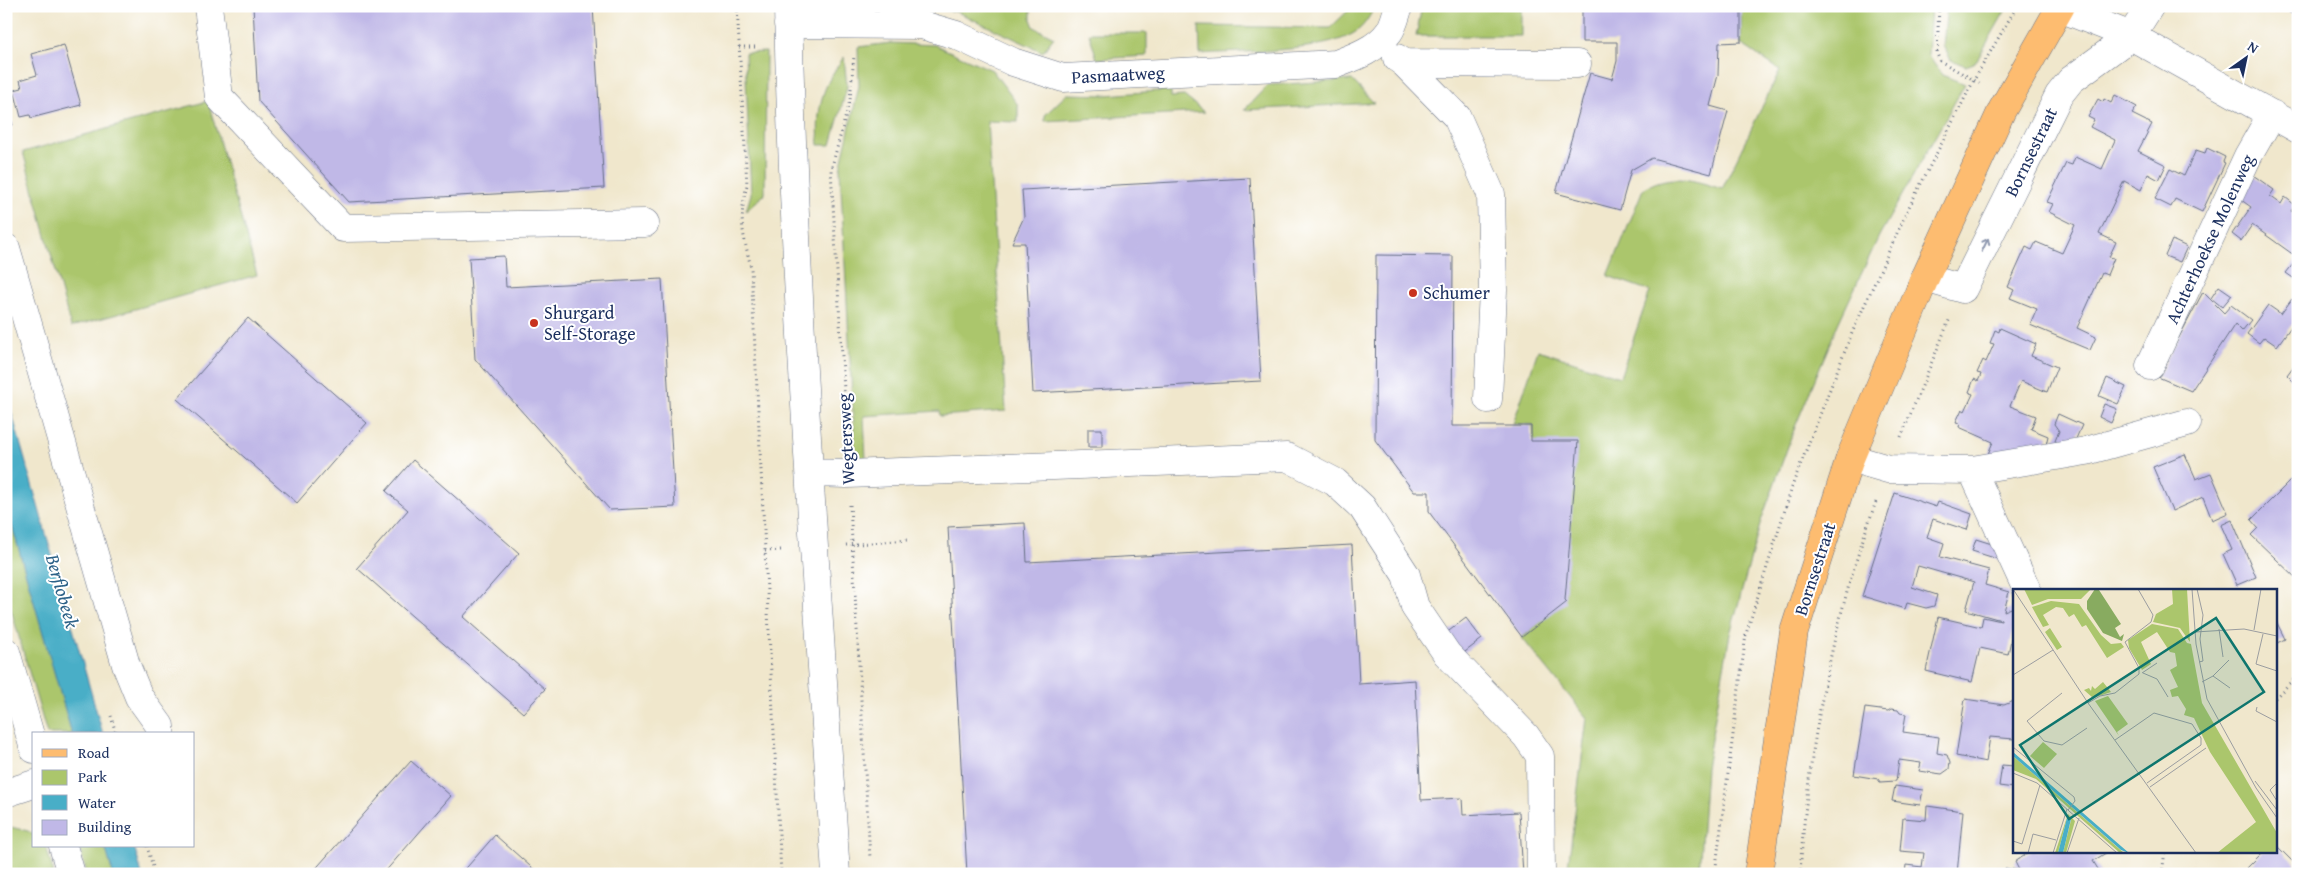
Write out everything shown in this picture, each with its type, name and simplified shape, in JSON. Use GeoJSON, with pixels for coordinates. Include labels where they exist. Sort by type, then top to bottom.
{"type":"FeatureCollection","features":[{"type":"Feature","properties":{"kind":"main road","name":"Bornsestraat"},"geometry":{"type":"LineString","coordinates":[[1758,874],[1794,632],[1850,458],[1925,278],[2008,98],[2060,7]]}},
{"type":"Feature","properties":{"kind":"street"},"geometry":{"type":"LineString","coordinates":[[208,6],[219,96],[343,228],[645,223]]}},
{"type":"Feature","properties":{"kind":"street","name":"Pasmaatweg"},"geometry":{"type":"LineString","coordinates":[[788,15],[852,25],[922,25],[956,35],[1012,62],[1063,78],[1336,64],[1360,55],[1378,43],[1389,31],[1399,6]]}},
{"type":"Feature","properties":{"kind":"street","name":"Bornsestraat"},"geometry":{"type":"LineString","coordinates":[[1925,278],[1964,289],[2046,118],[2060,94],[2071,80],[2131,36],[2150,6]]}},
{"type":"Feature","properties":{"kind":"street"},"geometry":{"type":"LineString","coordinates":[[2060,7],[2131,36],[2298,129]]}},
{"type":"Feature","properties":{"kind":"street"},"geometry":{"type":"LineString","coordinates":[[788,15],[810,473],[836,874]]}},
{"type":"Feature","properties":{"kind":"street"},"geometry":{"type":"LineString","coordinates":[[1378,43],[1404,63],[1457,117],[1491,194],[1493,290],[1488,399]]}},
{"type":"Feature","properties":{"kind":"street"},"geometry":{"type":"LineString","coordinates":[[1404,63],[1577,64]]}},
{"type":"Feature","properties":{"kind":"street","name":"Achterhoekse Molenweg"},"geometry":{"type":"LineString","coordinates":[[2150,366],[2248,156],[2272,114]]}},
{"type":"Feature","properties":{"kind":"street"},"geometry":{"type":"LineString","coordinates":[[6,248],[126,665],[139,697],[160,726],[160,732]]}},
{"type":"Feature","properties":{"kind":"street"},"geometry":{"type":"LineString","coordinates":[[1850,458],[1888,469],[1972,470],[2086,451],[2187,423]]}},
{"type":"Feature","properties":{"kind":"street"},"geometry":{"type":"LineString","coordinates":[[810,473],[848,474],[1287,457],[1335,482],[1362,507],[1406,575],[1416,607],[1447,654],[1526,736],[1540,756],[1541,874]]}},
{"type":"Feature","properties":{"kind":"street"},"geometry":{"type":"LineString","coordinates":[[1972,470],[2027,589]]}},
{"type":"Feature","properties":{"kind":"street"},"geometry":{"type":"LineString","coordinates":[[6,652],[32,742]]}},
{"type":"Feature","properties":{"kind":"street"},"geometry":{"type":"LineString","coordinates":[[6,793],[32,785]]}},
{"type":"Feature","properties":{"kind":"street"},"geometry":{"type":"LineString","coordinates":[[64,848],[71,874]]}},
{"type":"Feature","properties":{"kind":"path"},"geometry":{"type":"LineString","coordinates":[[737,6],[747,185],[741,208],[741,221],[742,238],[751,268],[782,874]]}},
{"type":"Feature","properties":{"kind":"path"},"geometry":{"type":"LineString","coordinates":[[1939,6],[1937,54],[1940,61],[1974,80]]}},
{"type":"Feature","properties":{"kind":"path","name":"Wegtersweg"},"geometry":{"type":"LineString","coordinates":[[852,25],[853,83],[831,170],[870,864]]}},
{"type":"Feature","properties":{"kind":"path"},"geometry":{"type":"LineString","coordinates":[[1800,874],[1812,752],[1834,638],[1859,547],[1940,337]]}},
{"type":"Feature","properties":{"kind":"path"},"geometry":{"type":"LineString","coordinates":[[2276,697],[2298,675]]}},
{"type":"Feature","properties":{"kind":"path"},"geometry":{"type":"LineString","coordinates":[[148,848],[155,874]]}},
{"type":"Feature","properties":{"kind":"path"},"geometry":{"type":"LineString","coordinates":[[2162,874],[2166,852]]}},
{"type":"Feature","properties":{"kind":"green space"},"geometry":{"type":"Polygon","coordinates":[[[921,6],[1031,6],[1031,19],[1034,27],[1054,37],[1043,52],[957,12],[921,6]]]}},
{"type":"Feature","properties":{"kind":"green space"},"geometry":{"type":"Polygon","coordinates":[[[1353,6],[1375,6],[1361,28],[1340,40],[1302,48],[1200,54],[1199,26],[1330,28],[1353,6]]]}},
{"type":"Feature","properties":{"kind":"green space"},"geometry":{"type":"Polygon","coordinates":[[[1422,6],[1521,6],[1521,36],[1416,36],[1422,6]]]}},
{"type":"Feature","properties":{"kind":"green space"},"geometry":{"type":"Polygon","coordinates":[[[1741,6],[1931,6],[1928,55],[1942,75],[1965,84],[1879,236],[1838,324],[1795,427],[1761,521],[1730,634],[1706,768],[1699,874],[1567,874],[1587,718],[1522,638],[1564,600],[1534,441],[1533,425],[1513,424],[1538,350],[1620,377],[1650,291],[1608,276],[1643,189],[1663,181],[1682,179],[1722,189],[1780,70],[1741,44],[1741,6]]]}},
{"type":"Feature","properties":{"kind":"green space"},"geometry":{"type":"Polygon","coordinates":[[[1947,6],[2008,6],[1976,62],[1966,66],[1951,60],[1943,46],[1947,6]]]}},
{"type":"Feature","properties":{"kind":"green space"},"geometry":{"type":"Polygon","coordinates":[[[1089,33],[1147,33],[1147,56],[1097,59],[1089,33]]]}},
{"type":"Feature","properties":{"kind":"green space"},"geometry":{"type":"Polygon","coordinates":[[[891,43],[935,45],[992,70],[1018,105],[1018,122],[987,121],[1006,411],[940,416],[939,411],[864,416],[866,460],[861,461],[855,454],[840,169],[859,86],[858,47],[891,43]]]}},
{"type":"Feature","properties":{"kind":"green space"},"geometry":{"type":"Polygon","coordinates":[[[766,52],[765,194],[746,211],[751,194],[745,53],[766,52]]]}},
{"type":"Feature","properties":{"kind":"green space"},"geometry":{"type":"Polygon","coordinates":[[[844,57],[847,87],[831,145],[819,145],[818,132],[822,98],[830,78],[844,57]]]}},
{"type":"Feature","properties":{"kind":"green space"},"geometry":{"type":"Polygon","coordinates":[[[1352,80],[1374,103],[1244,110],[1268,85],[1352,80]]]}},
{"type":"Feature","properties":{"kind":"green space"},"geometry":{"type":"Polygon","coordinates":[[[1171,90],[1171,97],[1184,96],[1204,112],[1045,121],[1045,115],[1067,94],[1106,95],[1171,90]]]}},
{"type":"Feature","properties":{"kind":"green space"},"geometry":{"type":"Polygon","coordinates":[[[208,101],[257,275],[71,327],[23,152],[208,101]]]}},
{"type":"Feature","properties":{"kind":"green space"},"geometry":{"type":"Polygon","coordinates":[[[6,505],[71,732],[46,732],[6,592],[6,505]]]}},
{"type":"Feature","properties":{"kind":"green space"},"geometry":{"type":"Polygon","coordinates":[[[6,826],[28,831],[32,834],[32,848],[47,848],[54,874],[6,874],[6,826]]]}},
{"type":"Feature","properties":{"kind":"green space"},"geometry":{"type":"Polygon","coordinates":[[[80,848],[106,848],[113,874],[87,874],[80,848]]]}},
{"type":"Feature","properties":{"kind":"water"},"geometry":{"type":"Polygon","coordinates":[[[6,393],[102,732],[71,732],[6,505],[6,393]]]}},
{"type":"Feature","properties":{"kind":"water"},"geometry":{"type":"Polygon","coordinates":[[[106,848],[135,848],[142,874],[113,874],[106,848]]]}},
{"type":"Feature","properties":{"kind":"building"},"geometry":{"type":"Polygon","coordinates":[[[253,6],[593,6],[604,188],[349,202],[258,101],[253,6]]]}},
{"type":"Feature","properties":{"kind":"building"},"geometry":{"type":"Polygon","coordinates":[[[1582,6],[1741,6],[1741,42],[1719,43],[1718,75],[1710,106],[1728,111],[1711,174],[1652,158],[1631,170],[1620,210],[1556,193],[1590,73],[1612,79],[1617,61],[1617,42],[1582,42],[1582,6]]]}},
{"type":"Feature","properties":{"kind":"building"},"geometry":{"type":"Polygon","coordinates":[[[2280,6],[2298,6],[2298,12],[2295,16],[2280,6]]]}},
{"type":"Feature","properties":{"kind":"building"},"geometry":{"type":"Polygon","coordinates":[[[64,45],[81,105],[31,118],[30,115],[21,117],[14,90],[22,88],[20,80],[37,75],[31,54],[64,45]]]}},
{"type":"Feature","properties":{"kind":"building"},"geometry":{"type":"Polygon","coordinates":[[[2115,95],[2137,107],[2132,114],[2152,124],[2138,151],[2166,165],[2159,180],[2148,174],[2141,190],[2124,181],[2099,234],[2116,242],[2109,257],[2114,258],[2107,275],[2102,273],[2077,328],[2096,337],[2090,350],[2030,325],[2037,309],[2010,298],[2014,290],[2008,287],[2026,247],[2032,250],[2036,242],[2062,253],[2075,225],[2049,212],[2053,204],[2047,202],[2066,163],[2072,165],[2075,157],[2102,169],[2115,140],[2090,127],[2094,120],[2088,117],[2098,99],[2103,102],[2104,99],[2111,103],[2115,95]]]}},
{"type":"Feature","properties":{"kind":"building"},"geometry":{"type":"Polygon","coordinates":[[[6,105],[13,125],[6,127],[6,105]]]}},
{"type":"Feature","properties":{"kind":"building"},"geometry":{"type":"Polygon","coordinates":[[[2207,148],[2225,157],[2223,162],[2225,163],[2202,212],[2175,199],[2171,207],[2155,199],[2170,169],[2184,176],[2196,150],[2205,153],[2207,148]]]}},
{"type":"Feature","properties":{"kind":"building"},"geometry":{"type":"Polygon","coordinates":[[[2253,175],[2274,190],[2270,196],[2281,204],[2285,197],[2295,205],[2291,211],[2298,216],[2298,258],[2252,225],[2241,241],[2232,234],[2251,207],[2237,197],[2253,175]]]}},
{"type":"Feature","properties":{"kind":"building"},"geometry":{"type":"Polygon","coordinates":[[[1250,178],[1261,381],[1033,393],[1025,243],[1012,243],[1024,217],[1022,190],[1250,178]]]}},
{"type":"Feature","properties":{"kind":"building"},"geometry":{"type":"Polygon","coordinates":[[[2172,240],[2187,247],[2180,262],[2165,256],[2172,240]]]}},
{"type":"Feature","properties":{"kind":"building"},"geometry":{"type":"Polygon","coordinates":[[[1376,255],[1453,256],[1452,426],[1531,426],[1531,441],[1578,441],[1565,600],[1567,602],[1522,637],[1429,512],[1429,492],[1414,492],[1375,440],[1376,255]]]}},
{"type":"Feature","properties":{"kind":"building"},"geometry":{"type":"Polygon","coordinates":[[[504,256],[506,287],[662,279],[675,507],[610,510],[475,359],[469,258],[504,256]]]}},
{"type":"Feature","properties":{"kind":"building"},"geometry":{"type":"Polygon","coordinates":[[[2298,258],[2298,278],[2296,280],[2286,273],[2298,258]]]}},
{"type":"Feature","properties":{"kind":"building"},"geometry":{"type":"Polygon","coordinates":[[[2219,286],[2232,295],[2222,307],[2211,298],[2219,286]]]}},
{"type":"Feature","properties":{"kind":"building"},"geometry":{"type":"Polygon","coordinates":[[[2203,292],[2224,313],[2231,305],[2251,320],[2242,331],[2235,324],[2191,391],[2158,377],[2203,292]]]}},
{"type":"Feature","properties":{"kind":"building"},"geometry":{"type":"Polygon","coordinates":[[[2292,299],[2298,303],[2298,317],[2277,346],[2264,337],[2259,343],[2247,334],[2268,305],[2281,314],[2292,299]]]}},
{"type":"Feature","properties":{"kind":"building"},"geometry":{"type":"Polygon","coordinates":[[[248,318],[367,423],[297,503],[177,399],[248,318]]]}},
{"type":"Feature","properties":{"kind":"building"},"geometry":{"type":"Polygon","coordinates":[[[2000,328],[2036,344],[2031,356],[2057,367],[2047,392],[2021,381],[2010,406],[2036,416],[2031,429],[2048,436],[2045,449],[1985,461],[1993,442],[1959,427],[1960,423],[1956,422],[1962,409],[1965,411],[1973,394],[1969,392],[1974,379],[1978,381],[1981,374],[1977,373],[1983,360],[1986,362],[1994,344],[1990,343],[1995,330],[1999,332],[2000,328]]]}},
{"type":"Feature","properties":{"kind":"building"},"geometry":{"type":"Polygon","coordinates":[[[2298,360],[2298,386],[2287,375],[2298,360]]]}},
{"type":"Feature","properties":{"kind":"building"},"geometry":{"type":"Polygon","coordinates":[[[2107,378],[2126,387],[2118,404],[2099,396],[2107,378]]]}},
{"type":"Feature","properties":{"kind":"building"},"geometry":{"type":"Polygon","coordinates":[[[2104,404],[2117,409],[2111,423],[2099,417],[2104,404]]]}},
{"type":"Feature","properties":{"kind":"building"},"geometry":{"type":"Polygon","coordinates":[[[2058,414],[2082,425],[2072,448],[2055,441],[2059,431],[2054,424],[2058,414]]]}},
{"type":"Feature","properties":{"kind":"building"},"geometry":{"type":"Polygon","coordinates":[[[1088,429],[1102,429],[1102,447],[1088,447],[1088,429]]]}},
{"type":"Feature","properties":{"kind":"building"},"geometry":{"type":"Polygon","coordinates":[[[2185,454],[2196,479],[2211,473],[2228,513],[2212,520],[2203,497],[2172,511],[2153,467],[2185,454]]]}},
{"type":"Feature","properties":{"kind":"building"},"geometry":{"type":"Polygon","coordinates":[[[413,460],[519,553],[463,617],[545,689],[523,713],[357,568],[408,510],[386,491],[413,460]]]}},
{"type":"Feature","properties":{"kind":"building"},"geometry":{"type":"Polygon","coordinates":[[[2294,477],[2298,481],[2298,580],[2251,535],[2258,528],[2251,520],[2294,477]]]}},
{"type":"Feature","properties":{"kind":"building"},"geometry":{"type":"Polygon","coordinates":[[[1895,493],[1936,507],[1938,502],[1972,514],[1967,530],[1933,519],[1927,537],[1944,543],[1940,557],[1989,570],[1985,585],[2009,592],[2004,611],[2013,607],[2013,631],[2008,654],[1980,648],[1972,682],[1926,671],[1938,617],[1981,627],[1983,617],[2001,621],[1966,610],[1974,582],[1918,566],[1912,587],[1937,595],[1934,606],[1926,608],[1907,603],[1905,609],[1862,596],[1895,493]]]}},
{"type":"Feature","properties":{"kind":"building"},"geometry":{"type":"Polygon","coordinates":[[[2232,520],[2256,577],[2237,585],[2223,554],[2232,550],[2221,525],[2232,520]]]}},
{"type":"Feature","properties":{"kind":"building"},"geometry":{"type":"Polygon","coordinates":[[[1025,523],[1027,562],[1352,545],[1359,684],[1415,680],[1421,800],[1462,798],[1463,815],[1519,812],[1523,874],[967,874],[948,527],[1025,523]]]}},
{"type":"Feature","properties":{"kind":"building"},"geometry":{"type":"Polygon","coordinates":[[[1976,539],[1995,545],[2001,560],[1972,551],[1976,539]]]}},
{"type":"Feature","properties":{"kind":"building"},"geometry":{"type":"Polygon","coordinates":[[[1466,618],[1482,639],[1457,658],[1441,637],[1466,618]]]}},
{"type":"Feature","properties":{"kind":"building"},"geometry":{"type":"Polygon","coordinates":[[[2276,621],[2285,639],[2276,644],[2276,621]]]}},
{"type":"Feature","properties":{"kind":"building"},"geometry":{"type":"Polygon","coordinates":[[[1965,699],[2004,705],[2013,701],[2013,739],[1990,737],[1986,762],[1956,756],[1965,699]]]}},
{"type":"Feature","properties":{"kind":"building"},"geometry":{"type":"Polygon","coordinates":[[[1865,708],[1888,711],[1891,709],[1898,710],[1900,713],[1906,714],[1903,732],[1939,737],[1937,753],[1947,755],[1950,763],[1949,769],[1942,774],[1919,771],[1921,763],[1899,760],[1896,781],[1880,782],[1878,779],[1854,775],[1865,708]]]}},
{"type":"Feature","properties":{"kind":"building"},"geometry":{"type":"Polygon","coordinates":[[[411,761],[451,796],[383,874],[311,874],[411,761]]]}},
{"type":"Feature","properties":{"kind":"building"},"geometry":{"type":"Polygon","coordinates":[[[2002,765],[2013,766],[2013,788],[1999,786],[2002,765]]]}},
{"type":"Feature","properties":{"kind":"building"},"geometry":{"type":"Polygon","coordinates":[[[1895,786],[1923,790],[1920,805],[1892,801],[1895,786]]]}},
{"type":"Feature","properties":{"kind":"building"},"geometry":{"type":"Polygon","coordinates":[[[1927,806],[1963,811],[1957,874],[1905,874],[1906,865],[1922,867],[1924,853],[1900,851],[1903,818],[1926,820],[1927,806]]]}},
{"type":"Feature","properties":{"kind":"building"},"geometry":{"type":"Polygon","coordinates":[[[495,835],[539,874],[461,874],[495,835]]]}},
{"type":"Feature","properties":{"kind":"building"},"geometry":{"type":"Polygon","coordinates":[[[2276,845],[2298,867],[2298,874],[2241,874],[2263,852],[2276,852],[2276,845]]]}},
{"type":"Feature","properties":{"kind":"building"},"geometry":{"type":"Polygon","coordinates":[[[2030,852],[2107,852],[2093,861],[2101,874],[2005,874],[2005,868],[2019,870],[2015,862],[2030,852]]]}},
{"type":"Feature","properties":{"kind":"place","name":"Schumer"},"geometry":{"type":"Point","coordinates":[1413,293]}},
{"type":"Feature","properties":{"kind":"place","name":"Shurgard Self-Storage"},"geometry":{"type":"Point","coordinates":[534,323]}},
{"type":"Feature","properties":{"kind":"water label","name":"Berflobeek"},"geometry":{"type":"Point","coordinates":[63,591]}}]}
